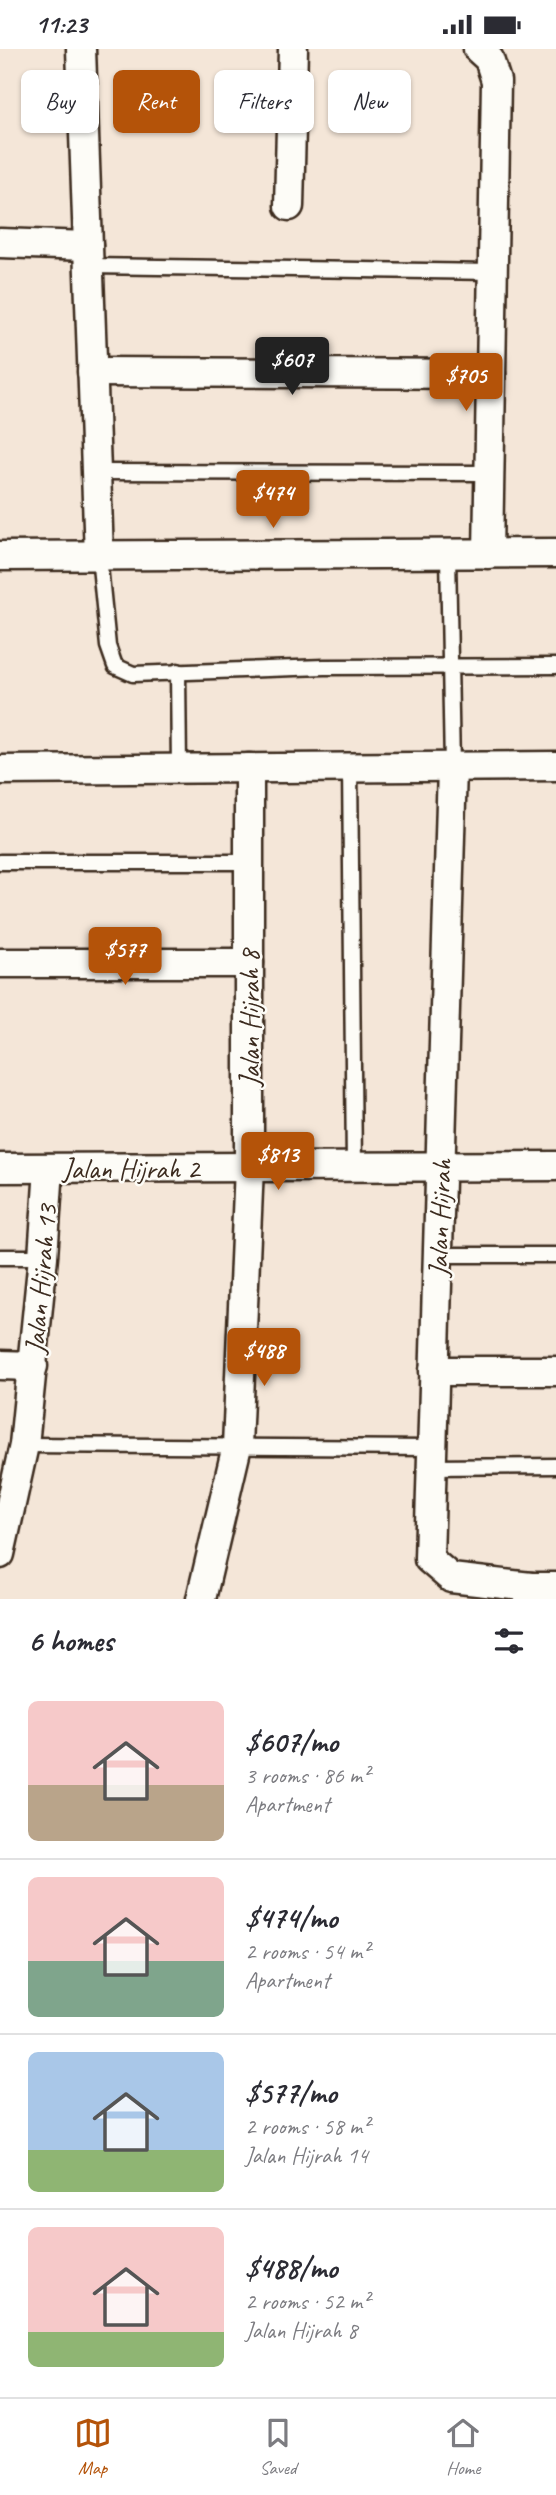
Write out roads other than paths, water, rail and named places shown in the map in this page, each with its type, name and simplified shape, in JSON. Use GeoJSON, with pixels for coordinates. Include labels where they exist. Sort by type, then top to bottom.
{"type":"FeatureCollection","features":[{"type":"Feature","properties":{"kind":"street"},"geometry":{"type":"LineString","coordinates":[[81,49],[99,556]]}},
{"type":"Feature","properties":{"kind":"street"},"geometry":{"type":"LineString","coordinates":[[289,206],[293,49]]}},
{"type":"Feature","properties":{"kind":"street"},"geometry":{"type":"LineString","coordinates":[[478,49],[489,59],[496,81],[488,554]]}},
{"type":"Feature","properties":{"kind":"street"},"geometry":{"type":"LineString","coordinates":[[0,243],[88,256]]}},
{"type":"Feature","properties":{"kind":"street"},"geometry":{"type":"LineString","coordinates":[[93,372],[491,374]]}},
{"type":"Feature","properties":{"kind":"street"},"geometry":{"type":"LineString","coordinates":[[0,556],[556,553]]}},
{"type":"Feature","properties":{"kind":"street"},"geometry":{"type":"LineString","coordinates":[[0,770],[556,766]]}},
{"type":"Feature","properties":{"kind":"street","name":"Jalan Hijrah"},"geometry":{"type":"LineString","coordinates":[[452,767],[429,1559],[451,1578],[539,1591]]}},
{"type":"Feature","properties":{"kind":"street","name":"Jalan Hijrah 8"},"geometry":{"type":"LineString","coordinates":[[201,1599],[237,1446],[249,1167],[250,768]]}},
{"type":"Feature","properties":{"kind":"street"},"geometry":{"type":"LineString","coordinates":[[0,963],[249,963]]}},
{"type":"Feature","properties":{"kind":"street","name":"Jalan Hijrah 2"},"geometry":{"type":"LineString","coordinates":[[0,1168],[556,1166]]}},
{"type":"Feature","properties":{"kind":"street","name":"Jalan Hijrah 13"},"geometry":{"type":"LineString","coordinates":[[0,1554],[24,1445],[44,1257],[49,1168]]}},
{"type":"Feature","properties":{"kind":"street"},"geometry":{"type":"LineString","coordinates":[[0,1365],[33,1366]]}},
{"type":"Feature","properties":{"kind":"street"},"geometry":{"type":"LineString","coordinates":[[434,1371],[556,1371]]}},
{"type":"Feature","properties":{"kind":"lane"},"geometry":{"type":"LineString","coordinates":[[88,256],[492,272]]}},
{"type":"Feature","properties":{"kind":"lane"},"geometry":{"type":"LineString","coordinates":[[96,472],[316,470],[489,473]]}},
{"type":"Feature","properties":{"kind":"lane"},"geometry":{"type":"LineString","coordinates":[[448,554],[452,767]]}},
{"type":"Feature","properties":{"kind":"lane"},"geometry":{"type":"LineString","coordinates":[[99,556],[108,646],[115,666],[133,674],[178,671],[556,666]]}},
{"type":"Feature","properties":{"kind":"lane"},"geometry":{"type":"LineString","coordinates":[[178,671],[179,769]]}},
{"type":"Feature","properties":{"kind":"lane"},"geometry":{"type":"LineString","coordinates":[[350,767],[354,1167]]}},
{"type":"Feature","properties":{"kind":"lane"},"geometry":{"type":"LineString","coordinates":[[0,863],[249,862]]}},
{"type":"Feature","properties":{"kind":"lane"},"geometry":{"type":"LineString","coordinates":[[438,1255],[556,1255]]}},
{"type":"Feature","properties":{"kind":"lane"},"geometry":{"type":"LineString","coordinates":[[0,1257],[44,1257]]}},
{"type":"Feature","properties":{"kind":"lane"},"geometry":{"type":"LineString","coordinates":[[24,1445],[237,1446],[556,1466]]}}]}
